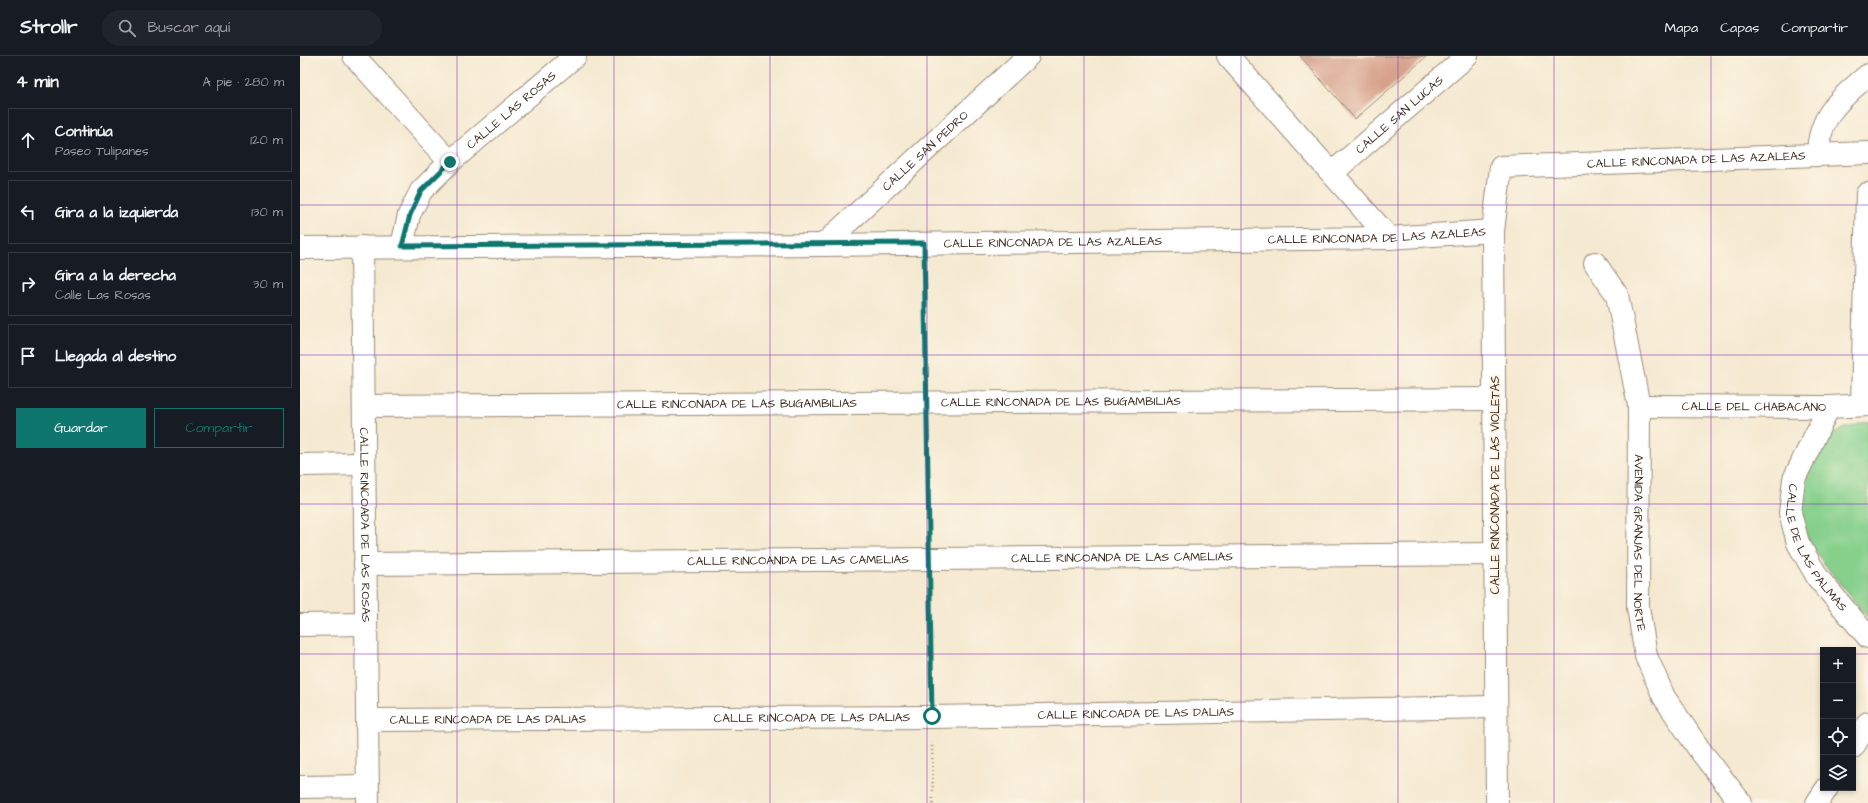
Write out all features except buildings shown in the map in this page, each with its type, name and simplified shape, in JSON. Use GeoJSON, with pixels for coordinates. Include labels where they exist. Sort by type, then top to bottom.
{"type":"FeatureCollection","features":[{"type":"Feature","properties":{"kind":"street"},"geometry":{"type":"LineString","coordinates":[[354,56],[450,162]]}},
{"type":"Feature","properties":{"kind":"street","name":"CALLE LAS ROSAS"},"geometry":{"type":"LineString","coordinates":[[402,246],[410,215],[421,191],[450,162],[574,56]]}},
{"type":"Feature","properties":{"kind":"street","name":"CALLE SAN PEDRO"},"geometry":{"type":"LineString","coordinates":[[823,245],[1028,56]]}},
{"type":"Feature","properties":{"kind":"street"},"geometry":{"type":"LineString","coordinates":[[1228,56],[1389,238]]}},
{"type":"Feature","properties":{"kind":"street","name":"CALLE SAN LUCAS"},"geometry":{"type":"LineString","coordinates":[[1332,173],[1467,56]]}},
{"type":"Feature","properties":{"kind":"street"},"geometry":{"type":"LineString","coordinates":[[1818,154],[1818,137],[1826,119],[1841,98],[1868,75]]}},
{"type":"Feature","properties":{"kind":"street","name":"CALLE RINCONADA DE LAS AZALEAS"},"geometry":{"type":"LineString","coordinates":[[1501,167],[1868,153]]}},
{"type":"Feature","properties":{"kind":"street","name":"CALLE RINCONADA DE LAS VIOLETAS"},"geometry":{"type":"LineString","coordinates":[[1497,803],[1493,232],[1501,167]]}},
{"type":"Feature","properties":{"kind":"street"},"geometry":{"type":"LineString","coordinates":[[1865,405],[1867,194]]}},
{"type":"Feature","properties":{"kind":"street","name":"CALLE RINCONADA DE LAS AZALEAS"},"geometry":{"type":"LineString","coordinates":[[300,248],[402,246],[823,245],[1389,238],[1493,232]]}},
{"type":"Feature","properties":{"kind":"street","name":"CALLE RINCOADA DE LAS ROSAS"},"geometry":{"type":"LineString","coordinates":[[362,247],[367,795]]}},
{"type":"Feature","properties":{"kind":"street","name":"AVENIDA GRANJAS DEL NORTE"},"geometry":{"type":"LineString","coordinates":[[1595,263],[1617,295],[1639,406],[1638,607],[1646,656],[1664,697],[1699,749],[1741,803]]}},
{"type":"Feature","properties":{"kind":"street","name":"CALLE RINCONADA DE LAS BUGAMBILIAS"},"geometry":{"type":"LineString","coordinates":[[364,406],[1494,400]]}},
{"type":"Feature","properties":{"kind":"street","name":"CALLE DEL CHABACANO"},"geometry":{"type":"LineString","coordinates":[[1639,406],[1829,407],[1865,405]]}},
{"type":"Feature","properties":{"kind":"street","name":"CALLE DE LAS PALMAS"},"geometry":{"type":"LineString","coordinates":[[1829,407],[1794,478],[1790,513],[1798,543],[1818,578],[1868,637]]}},
{"type":"Feature","properties":{"kind":"street"},"geometry":{"type":"LineString","coordinates":[[300,465],[364,464]]}},
{"type":"Feature","properties":{"kind":"street","name":"CALLE RINCOANDA DE LAS CAMELIAS"},"geometry":{"type":"LineString","coordinates":[[365,564],[1495,554]]}},
{"type":"Feature","properties":{"kind":"street"},"geometry":{"type":"LineString","coordinates":[[300,625],[366,624]]}},
{"type":"Feature","properties":{"kind":"street","name":"CALLE RINCOADA DE LAS DALIAS"},"geometry":{"type":"LineString","coordinates":[[366,720],[932,716],[1496,707]]}},
{"type":"Feature","properties":{"kind":"street"},"geometry":{"type":"LineString","coordinates":[[1856,741],[1868,723]]}},
{"type":"Feature","properties":{"kind":"street"},"geometry":{"type":"LineString","coordinates":[[300,787],[367,795]]}},
{"type":"Feature","properties":{"kind":"street"},"geometry":{"type":"LineString","coordinates":[[1818,803],[1825,791]]}},
{"type":"Feature","properties":{"kind":"path"},"geometry":{"type":"LineString","coordinates":[[924,243],[928,404],[933,803]]}},
{"type":"Feature","properties":{"kind":"green space"},"geometry":{"type":"Polygon","coordinates":[[[1868,421],[1868,618],[1822,561],[1806,535],[1795,495],[1820,441],[1843,429],[1868,421]]]}},
{"type":"Feature","properties":{"kind":"route"},"geometry":{"type":"LineString","coordinates":[[450,162],[421,191],[410,215],[402,246],[823,245],[924,243],[928,404],[932,716]]}}]}
